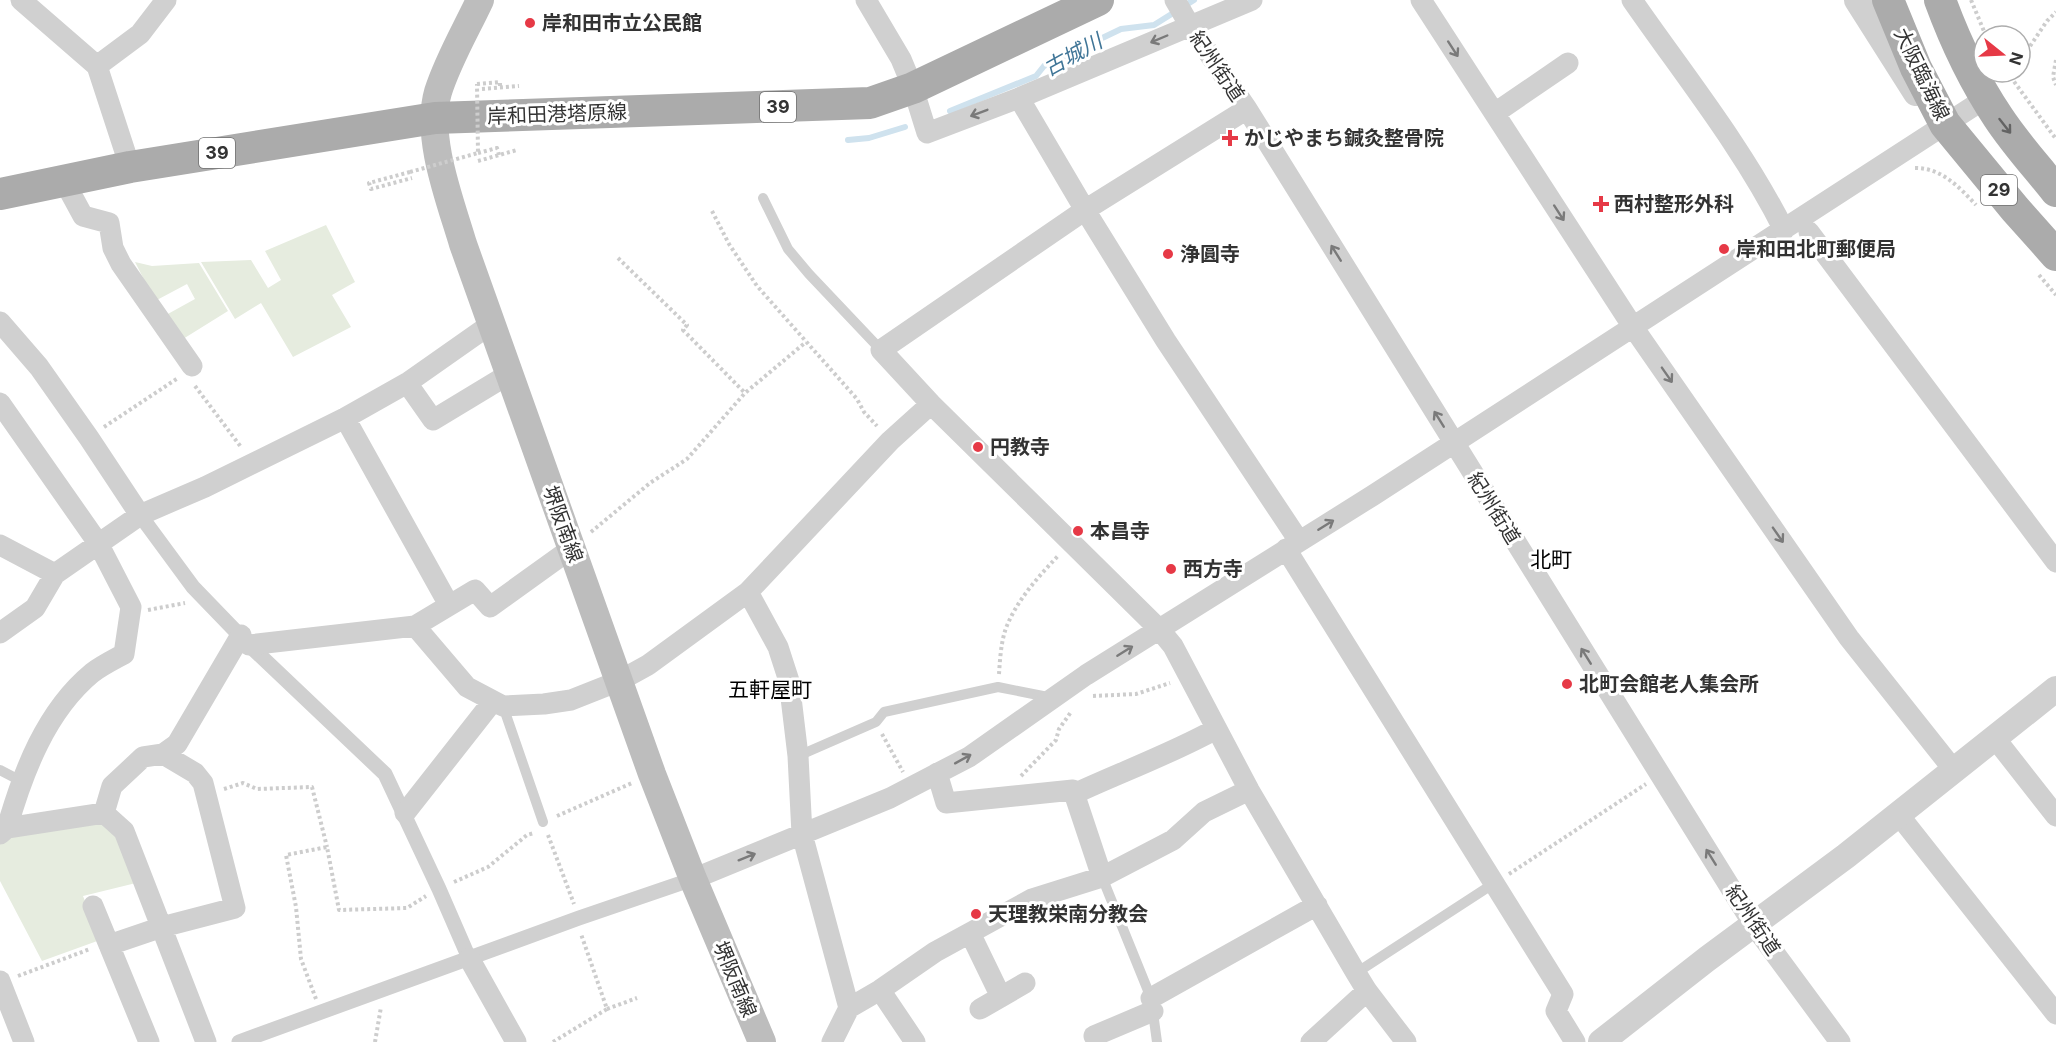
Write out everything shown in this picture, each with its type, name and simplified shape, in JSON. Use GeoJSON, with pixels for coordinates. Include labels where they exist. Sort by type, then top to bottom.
{"type":"FeatureCollection","features":[{"type":"Feature","properties":{"kind":"main road","name":"堺阪南線"},"geometry":{"type":"LineString","coordinates":[[480,0],[448,66],[438,94],[435,118],[439,164],[463,244],[652,774],[693,879],[762,1042]]}},
{"type":"Feature","properties":{"kind":"main road","name":"岸和田港塔原線"},"geometry":{"type":"LineString","coordinates":[[0,194],[130,167],[435,118],[870,103],[913,88],[1098,0]]}},
{"type":"Feature","properties":{"kind":"main road","name":"大阪臨海線"},"geometry":{"type":"LineString","coordinates":[[1888,0],[1916,68],[1945,124],[2056,255]]}},
{"type":"Feature","properties":{"kind":"main road","name":"29"},"geometry":{"type":"LineString","coordinates":[[1940,0],[1952,33],[1999,120],[2056,191]]}},
{"type":"Feature","properties":{"kind":"street"},"geometry":{"type":"LineString","coordinates":[[21,0],[97,66],[130,167]]}},
{"type":"Feature","properties":{"kind":"street"},"geometry":{"type":"LineString","coordinates":[[97,66],[140,34],[166,0]]}},
{"type":"Feature","properties":{"kind":"street"},"geometry":{"type":"LineString","coordinates":[[866,0],[901,59],[927,133],[1019,98],[1181,11],[1252,0]]}},
{"type":"Feature","properties":{"kind":"street"},"geometry":{"type":"LineString","coordinates":[[1421,0],[1633,327],[1849,638],[1953,770]]}},
{"type":"Feature","properties":{"kind":"street"},"geometry":{"type":"LineString","coordinates":[[1632,0],[1750,168],[1784,230]]}},
{"type":"Feature","properties":{"kind":"street"},"geometry":{"type":"LineString","coordinates":[[1857,0],[1918,97],[1945,124]]}},
{"type":"Feature","properties":{"kind":"street","name":"紀州街道"},"geometry":{"type":"LineString","coordinates":[[1181,11],[1247,109],[1753,924],[1840,1042]]}},
{"type":"Feature","properties":{"kind":"street"},"geometry":{"type":"LineString","coordinates":[[1495,113],[1568,63]]}},
{"type":"Feature","properties":{"kind":"street"},"geometry":{"type":"LineString","coordinates":[[1019,98],[1084,210],[1293,545],[1493,884],[1563,994],[1556,1011],[1575,1042]]}},
{"type":"Feature","properties":{"kind":"street"},"geometry":{"type":"LineString","coordinates":[[239,1042],[693,879],[897,794],[969,757],[1053,698],[1083,689],[1159,629],[1454,443],[1986,98]]}},
{"type":"Feature","properties":{"kind":"street"},"geometry":{"type":"LineString","coordinates":[[1247,109],[1084,210],[881,350],[931,404],[1072,542],[1159,629],[1173,646],[1249,789],[1362,982],[1406,1042]]}},
{"type":"Feature","properties":{"kind":"street"},"geometry":{"type":"LineString","coordinates":[[64,181],[83,216],[109,222],[117,256],[189,370]]}},
{"type":"Feature","properties":{"kind":"street"},"geometry":{"type":"LineString","coordinates":[[1809,232],[2056,562]]}},
{"type":"Feature","properties":{"kind":"street"},"geometry":{"type":"LineString","coordinates":[[0,322],[39,367],[140,515],[193,587],[385,774],[405,813],[469,958],[516,1042]]}},
{"type":"Feature","properties":{"kind":"street"},"geometry":{"type":"LineString","coordinates":[[0,633],[35,608],[55,574],[140,515],[206,488],[345,418],[407,383],[491,324]]}},
{"type":"Feature","properties":{"kind":"street"},"geometry":{"type":"LineString","coordinates":[[407,383],[433,420],[509,374]]}},
{"type":"Feature","properties":{"kind":"street"},"geometry":{"type":"LineString","coordinates":[[0,403],[98,543],[131,607],[124,654],[93,672],[70,694],[47,728],[21,781],[3,831],[104,813]]}},
{"type":"Feature","properties":{"kind":"street"},"geometry":{"type":"LineString","coordinates":[[414,626],[468,687],[498,704],[544,704],[571,700],[619,681],[648,665],[748,592],[890,441],[931,404]]}},
{"type":"Feature","properties":{"kind":"street"},"geometry":{"type":"LineString","coordinates":[[345,418],[449,606]]}},
{"type":"Feature","properties":{"kind":"street"},"geometry":{"type":"LineString","coordinates":[[0,545],[55,574]]}},
{"type":"Feature","properties":{"kind":"street"},"geometry":{"type":"LineString","coordinates":[[245,640],[414,626],[475,590],[490,607],[572,548]]}},
{"type":"Feature","properties":{"kind":"street"},"geometry":{"type":"LineString","coordinates":[[748,592],[778,647],[789,681],[798,756],[802,834],[849,1008]]}},
{"type":"Feature","properties":{"kind":"street"},"geometry":{"type":"LineString","coordinates":[[104,813],[112,786],[142,758],[163,754],[177,744],[245,640]]}},
{"type":"Feature","properties":{"kind":"street"},"geometry":{"type":"LineString","coordinates":[[1601,1042],[1753,924],[1846,856],[2056,688]]}},
{"type":"Feature","properties":{"kind":"street"},"geometry":{"type":"LineString","coordinates":[[405,813],[498,704]]}},
{"type":"Feature","properties":{"kind":"street"},"geometry":{"type":"LineString","coordinates":[[1074,794],[1181,748],[1216,729]]}},
{"type":"Feature","properties":{"kind":"street"},"geometry":{"type":"LineString","coordinates":[[1994,737],[2056,816]]}},
{"type":"Feature","properties":{"kind":"street"},"geometry":{"type":"LineString","coordinates":[[109,944],[235,908],[203,783],[195,773],[163,754]]}},
{"type":"Feature","properties":{"kind":"street"},"geometry":{"type":"LineString","coordinates":[[937,773],[946,803],[1073,790],[1102,877]]}},
{"type":"Feature","properties":{"kind":"street"},"geometry":{"type":"LineString","coordinates":[[832,1042],[849,1008],[880,990],[935,952],[1032,899],[1102,877],[1173,840],[1204,812],[1249,789]]}},
{"type":"Feature","properties":{"kind":"street"},"geometry":{"type":"LineString","coordinates":[[104,813],[124,831],[206,1042]]}},
{"type":"Feature","properties":{"kind":"street"},"geometry":{"type":"LineString","coordinates":[[1898,814],[2056,1014]]}},
{"type":"Feature","properties":{"kind":"street"},"geometry":{"type":"LineString","coordinates":[[1094,1036],[1152,1005],[1317,905]]}},
{"type":"Feature","properties":{"kind":"street"},"geometry":{"type":"LineString","coordinates":[[93,906],[149,1042]]}},
{"type":"Feature","properties":{"kind":"street"},"geometry":{"type":"LineString","coordinates":[[970,933],[1001,997]]}},
{"type":"Feature","properties":{"kind":"street"},"geometry":{"type":"LineString","coordinates":[[0,981],[24,1042]]}},
{"type":"Feature","properties":{"kind":"street"},"geometry":{"type":"LineString","coordinates":[[1311,1042],[1362,982]]}},
{"type":"Feature","properties":{"kind":"street"},"geometry":{"type":"LineString","coordinates":[[980,1009],[1025,983]]}},
{"type":"Feature","properties":{"kind":"street"},"geometry":{"type":"LineString","coordinates":[[880,990],[915,1042]]}},
{"type":"Feature","properties":{"kind":"lane"},"geometry":{"type":"LineString","coordinates":[[763,198],[788,249],[881,350]]}},
{"type":"Feature","properties":{"kind":"lane"},"geometry":{"type":"LineString","coordinates":[[798,756],[876,722],[884,712],[998,687],[1053,698]]}},
{"type":"Feature","properties":{"kind":"lane"},"geometry":{"type":"LineString","coordinates":[[498,704],[545,825]]}},
{"type":"Feature","properties":{"kind":"lane"},"geometry":{"type":"LineString","coordinates":[[0,770],[21,781]]}},
{"type":"Feature","properties":{"kind":"lane"},"geometry":{"type":"LineString","coordinates":[[1102,877],[1152,1005],[1157,1042]]}},
{"type":"Feature","properties":{"kind":"lane"},"geometry":{"type":"LineString","coordinates":[[1362,982],[1493,884]]}},
{"type":"Feature","properties":{"kind":"path"},"geometry":{"type":"LineString","coordinates":[[1971,0],[1981,24]]}},
{"type":"Feature","properties":{"kind":"path"},"geometry":{"type":"LineString","coordinates":[[2032,43],[2056,12]]}},
{"type":"Feature","properties":{"kind":"path"},"geometry":{"type":"LineString","coordinates":[[2056,60],[2053,77],[2056,85]]}},
{"type":"Feature","properties":{"kind":"path"},"geometry":{"type":"LineString","coordinates":[[478,153],[477,84],[500,82],[500,87]]}},
{"type":"Feature","properties":{"kind":"path"},"geometry":{"type":"LineString","coordinates":[[2017,84],[2056,139]]}},
{"type":"Feature","properties":{"kind":"path"},"geometry":{"type":"LineString","coordinates":[[482,88],[519,86]]}},
{"type":"Feature","properties":{"kind":"path"},"geometry":{"type":"LineString","coordinates":[[412,178],[371,189],[369,183],[497,148],[499,155]]}},
{"type":"Feature","properties":{"kind":"path"},"geometry":{"type":"LineString","coordinates":[[478,161],[517,150]]}},
{"type":"Feature","properties":{"kind":"path"},"geometry":{"type":"LineString","coordinates":[[1911,168],[1931,170],[1957,185]]}},
{"type":"Feature","properties":{"kind":"path"},"geometry":{"type":"LineString","coordinates":[[712,211],[729,244],[757,286],[857,399],[864,411],[890,441]]}},
{"type":"Feature","properties":{"kind":"path"},"geometry":{"type":"LineString","coordinates":[[618,258],[687,325],[682,330],[745,393]]}},
{"type":"Feature","properties":{"kind":"path"},"geometry":{"type":"LineString","coordinates":[[572,548],[650,483],[687,459],[745,393],[806,342]]}},
{"type":"Feature","properties":{"kind":"path"},"geometry":{"type":"LineString","coordinates":[[89,438],[189,370],[254,464]]}},
{"type":"Feature","properties":{"kind":"path"},"geometry":{"type":"LineString","coordinates":[[998,687],[1001,651],[1006,628],[1036,580],[1072,542]]}},
{"type":"Feature","properties":{"kind":"path"},"geometry":{"type":"LineString","coordinates":[[130,614],[206,599]]}},
{"type":"Feature","properties":{"kind":"path"},"geometry":{"type":"LineString","coordinates":[[1015,796],[1020,777],[1056,740],[1059,729],[1081,697],[1083,689],[1095,695],[1136,694],[1188,676]]}},
{"type":"Feature","properties":{"kind":"path"},"geometry":{"type":"LineString","coordinates":[[876,722],[906,777],[897,794]]}},
{"type":"Feature","properties":{"kind":"path"},"geometry":{"type":"LineString","coordinates":[[206,794],[243,783],[257,789],[312,787],[339,910],[407,908],[439,889],[488,867],[528,835],[545,825],[652,774]]}},
{"type":"Feature","properties":{"kind":"path"},"geometry":{"type":"LineString","coordinates":[[1493,884],[1660,775]]}},
{"type":"Feature","properties":{"kind":"path"},"geometry":{"type":"LineString","coordinates":[[545,825],[607,1009]]}},
{"type":"Feature","properties":{"kind":"path"},"geometry":{"type":"LineString","coordinates":[[321,1011],[301,959],[296,907],[286,855],[327,847]]}},
{"type":"Feature","properties":{"kind":"path"},"geometry":{"type":"LineString","coordinates":[[0,981],[109,944]]}},
{"type":"Feature","properties":{"kind":"path"},"geometry":{"type":"LineString","coordinates":[[375,1042],[385,988]]}},
{"type":"Feature","properties":{"kind":"path"},"geometry":{"type":"LineString","coordinates":[[552,1042],[607,1009],[637,998]]}},
{"type":"Feature","properties":{"kind":"shaded area"},"geometry":{"type":"Polygon","coordinates":[[[326,225],[355,282],[332,295],[351,327],[293,357],[261,303],[235,319],[201,262],[251,260],[268,288],[281,280],[265,251],[326,225]]]}},
{"type":"Feature","properties":{"kind":"shaded area"},"geometry":{"type":"Polygon","coordinates":[[[135,262],[152,266],[199,263],[228,311],[183,339],[166,315],[195,299],[187,284],[155,301],[135,262]]]}},
{"type":"Feature","properties":{"kind":"shaded area"},"geometry":{"type":"Polygon","coordinates":[[[104,820],[117,831],[136,883],[83,896],[100,940],[42,961],[0,881],[0,841],[11,832],[104,820]]]}},
{"type":"Feature","properties":{"kind":"waterway","name":"古城川"},"geometry":{"type":"LineString","coordinates":[[950,111],[1036,76],[1044,66],[1121,29],[1154,25],[1194,0]]}},
{"type":"Feature","properties":{"kind":"waterway","name":"古城川"},"geometry":{"type":"LineString","coordinates":[[848,140],[869,138],[905,127]]}},
{"type":"Feature","properties":{"kind":"place","name":"岸和田市立公民館"},"geometry":{"type":"Point","coordinates":[530,23]}},
{"type":"Feature","properties":{"kind":"place","name":"かじやまち鍼灸整骨院"},"geometry":{"type":"Point","coordinates":[1230,138]}},
{"type":"Feature","properties":{"kind":"place","name":"西村整形外科"},"geometry":{"type":"Point","coordinates":[1601,204]}},
{"type":"Feature","properties":{"kind":"place","name":"岸和田北町郵便局"},"geometry":{"type":"Point","coordinates":[1724,249]}},
{"type":"Feature","properties":{"kind":"place","name":"浄圓寺"},"geometry":{"type":"Point","coordinates":[1168,254]}},
{"type":"Feature","properties":{"kind":"place","name":"円教寺"},"geometry":{"type":"Point","coordinates":[978,447]}},
{"type":"Feature","properties":{"kind":"place","name":"本昌寺"},"geometry":{"type":"Point","coordinates":[1078,531]}},
{"type":"Feature","properties":{"kind":"place","name":"西方寺"},"geometry":{"type":"Point","coordinates":[1171,569]}},
{"type":"Feature","properties":{"kind":"place","name":"北町会館老人集会所"},"geometry":{"type":"Point","coordinates":[1567,684]}},
{"type":"Feature","properties":{"kind":"place","name":"天理教栄南分教会"},"geometry":{"type":"Point","coordinates":[976,914]}},
{"type":"Feature","properties":{"kind":"district","name":"北町"},"geometry":{"type":"Point","coordinates":[1551,560]}},
{"type":"Feature","properties":{"kind":"district","name":"五軒屋町"},"geometry":{"type":"Point","coordinates":[770,690]}}]}
